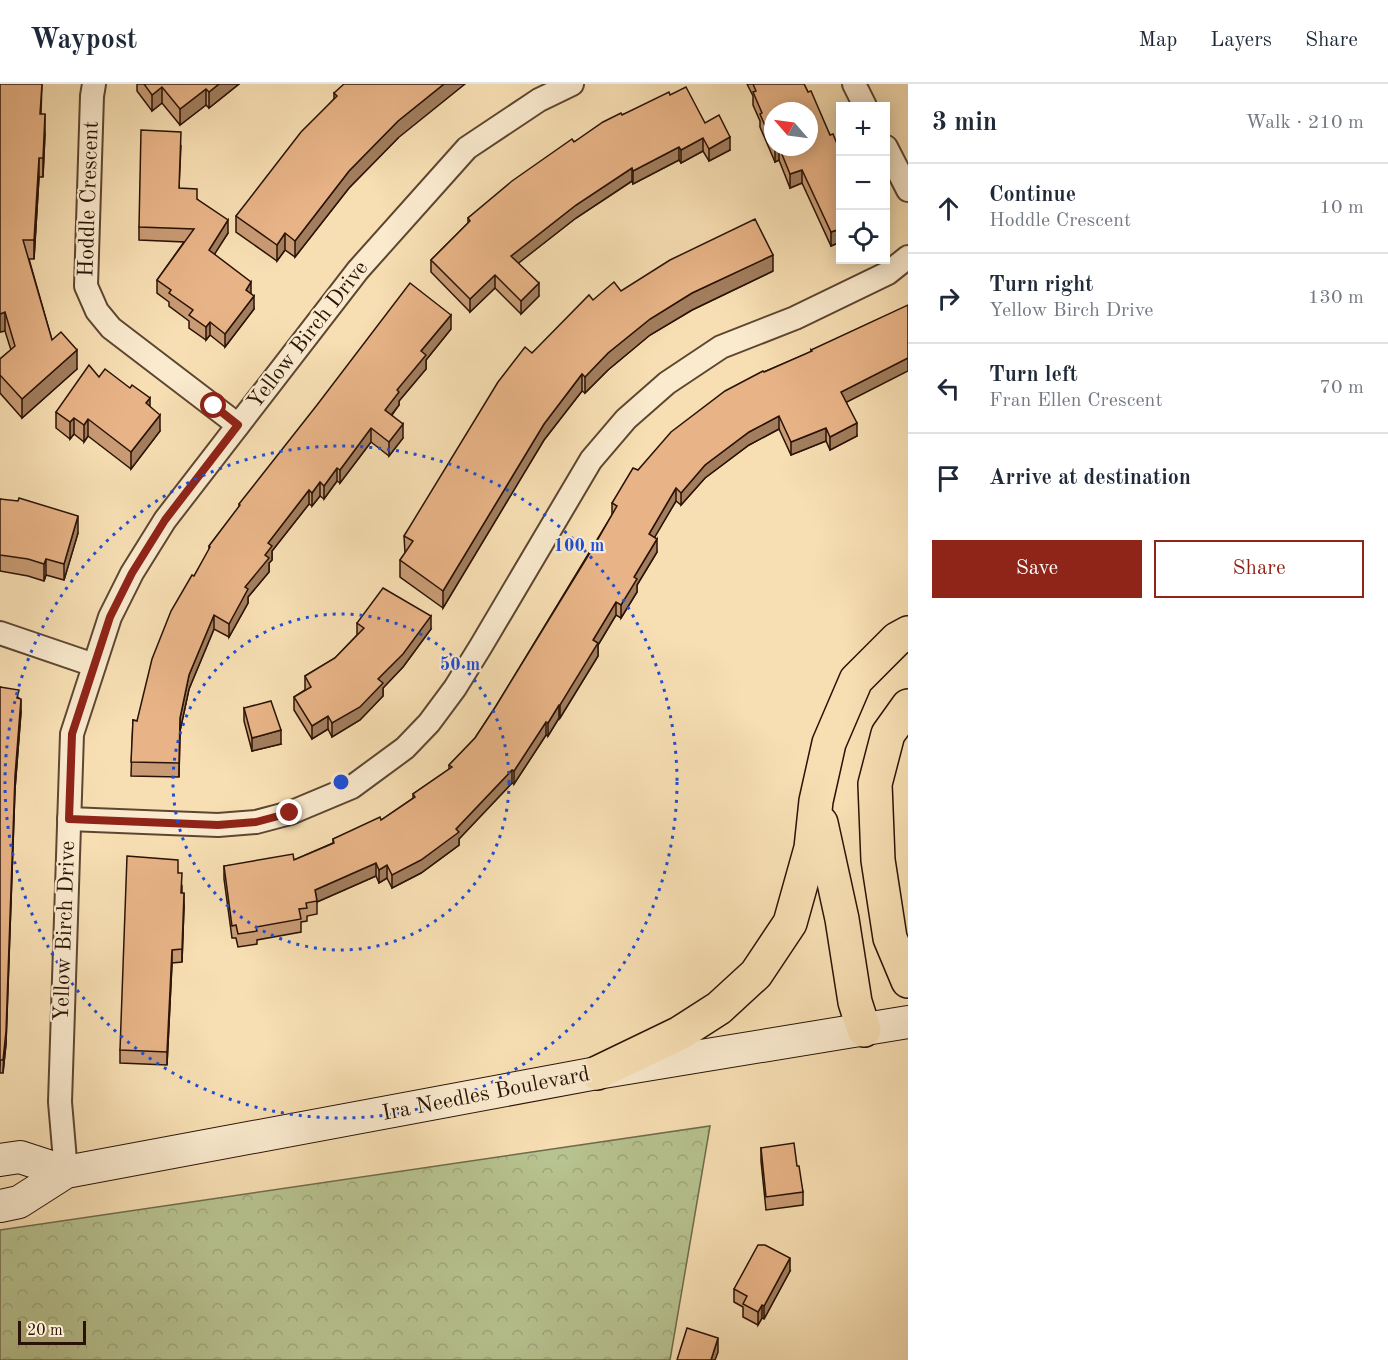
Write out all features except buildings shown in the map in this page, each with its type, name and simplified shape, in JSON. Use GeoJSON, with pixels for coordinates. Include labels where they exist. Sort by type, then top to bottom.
{"type":"FeatureCollection","features":[{"type":"Feature","properties":{"kind":"highway"},"geometry":{"type":"LineString","coordinates":[[597,1073],[690,1027],[719,1008],[756,974],[790,923],[811,848],[816,801],[829,743],[856,680],[897,639],[908,633]]}},
{"type":"Feature","properties":{"kind":"highway"},"geometry":{"type":"LineString","coordinates":[[908,706],[888,734],[875,784],[878,860],[890,938],[908,981]]}},
{"type":"Feature","properties":{"kind":"highway"},"geometry":{"type":"LineString","coordinates":[[816,801],[842,919],[855,1002],[864,1030]]}},
{"type":"Feature","properties":{"kind":"main road","name":"Ira Needles Boulevard"},"geometry":{"type":"LineString","coordinates":[[0,1206],[19,1202],[66,1172],[597,1073],[908,1022]]}},
{"type":"Feature","properties":{"kind":"main road","name":"Ira Needles Boulevard"},"geometry":{"type":"LineString","coordinates":[[0,1160],[20,1157],[66,1172]]}},
{"type":"Feature","properties":{"kind":"street","name":"Hoddle Crescent"},"geometry":{"type":"LineString","coordinates":[[94,84],[86,286],[97,311],[111,328],[238,425]]}},
{"type":"Feature","properties":{"kind":"street","name":"Yellow Birch Drive"},"geometry":{"type":"LineString","coordinates":[[66,1172],[60,1102],[72,734],[110,617],[132,573],[165,520],[358,270],[467,148],[539,100],[572,84]]}},
{"type":"Feature","properties":{"kind":"street"},"geometry":{"type":"LineString","coordinates":[[854,84],[863,102]]}},
{"type":"Feature","properties":{"kind":"street"},"geometry":{"type":"LineString","coordinates":[[890,156],[908,190]]}},
{"type":"Feature","properties":{"kind":"street"},"geometry":{"type":"LineString","coordinates":[[69,819],[218,825],[256,822],[290,813],[352,787],[405,748],[429,723],[455,688],[481,646],[591,460],[626,419],[667,383],[721,347],[795,318],[888,273],[908,257]]}},
{"type":"Feature","properties":{"kind":"street"},"geometry":{"type":"LineString","coordinates":[[0,633],[94,665]]}},
{"type":"Feature","properties":{"kind":"green space"},"geometry":{"type":"Polygon","coordinates":[[[710,1126],[670,1360],[0,1360],[0,1230],[710,1126]]]}},
{"type":"Feature","properties":{"kind":"route"},"geometry":{"type":"LineString","coordinates":[[214,406],[238,425],[165,520],[132,573],[110,617],[72,734],[69,819],[218,825],[256,822],[290,813]]}}]}
